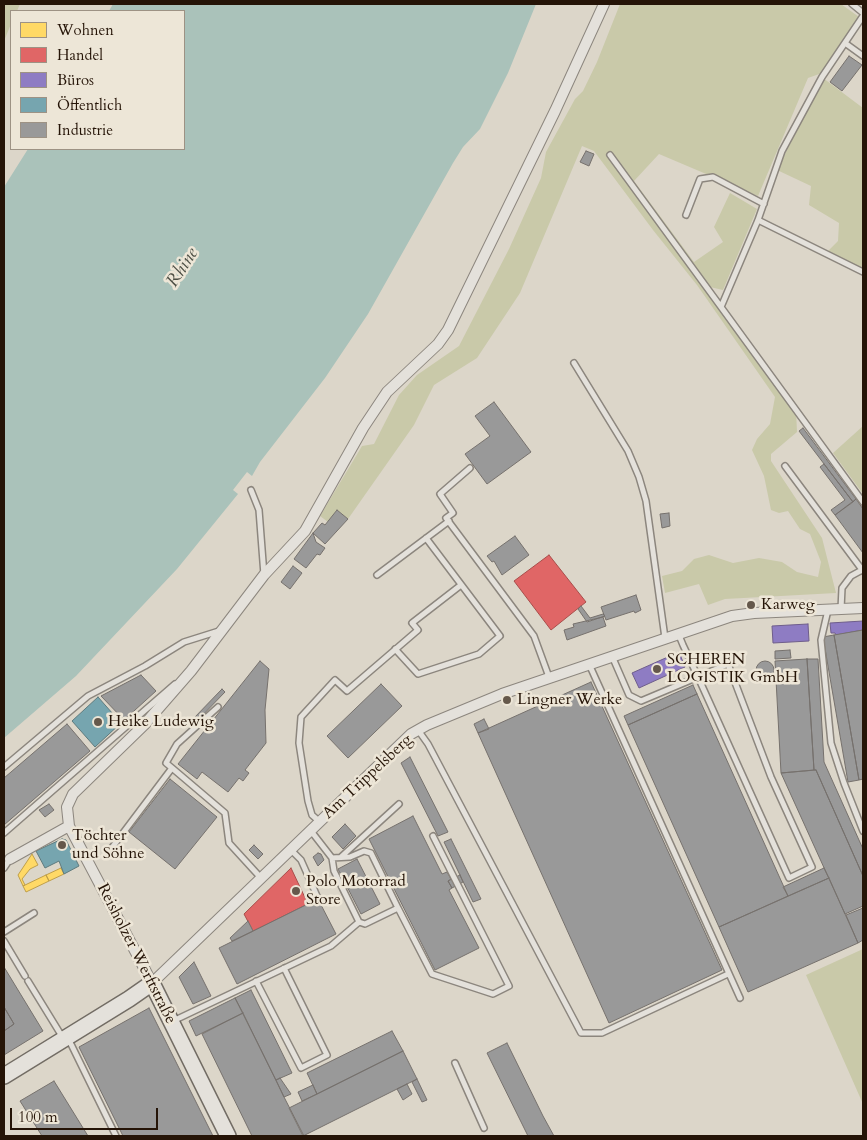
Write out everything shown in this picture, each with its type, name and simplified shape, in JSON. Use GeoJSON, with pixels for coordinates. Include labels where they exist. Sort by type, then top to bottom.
{"type":"FeatureCollection","features":[{"type":"Feature","properties":{"kind":"street","name":"Reisholzer Werftstraße"},"geometry":{"type":"LineString","coordinates":[[228,1136],[152,983],[69,826],[67,807],[73,794],[144,725],[190,671],[264,575],[305,531],[363,428],[387,392],[438,344],[448,330],[555,111],[604,4]]}},
{"type":"Feature","properties":{"kind":"street","name":"Am Trippelsberg"},"geometry":{"type":"LineString","coordinates":[[4,1076],[66,1039],[152,983],[189,950],[261,878],[418,730],[479,702],[732,616],[754,613],[863,608]]}},
{"type":"Feature","properties":{"kind":"street"},"geometry":{"type":"LineString","coordinates":[[10,859],[69,826]]}},
{"type":"Feature","properties":{"kind":"lane"},"geometry":{"type":"LineString","coordinates":[[721,306],[758,220],[782,151],[822,77],[863,15],[852,4]]}},
{"type":"Feature","properties":{"kind":"lane"},"geometry":{"type":"LineString","coordinates":[[845,44],[863,56]]}},
{"type":"Feature","properties":{"kind":"lane"},"geometry":{"type":"LineString","coordinates":[[610,155],[863,502]]}},
{"type":"Feature","properties":{"kind":"lane"},"geometry":{"type":"LineString","coordinates":[[686,215],[700,179],[712,178],[764,204]]}},
{"type":"Feature","properties":{"kind":"lane"},"geometry":{"type":"LineString","coordinates":[[758,220],[863,272]]}},
{"type":"Feature","properties":{"kind":"lane"},"geometry":{"type":"LineString","coordinates":[[574,363],[628,451],[639,476],[646,501],[665,638]]}},
{"type":"Feature","properties":{"kind":"lane"},"geometry":{"type":"LineString","coordinates":[[786,466],[863,570],[851,576],[842,588],[841,610]]}},
{"type":"Feature","properties":{"kind":"lane"},"geometry":{"type":"LineString","coordinates":[[470,468],[440,494],[453,513],[446,518],[534,636],[549,678]]}},
{"type":"Feature","properties":{"kind":"lane"},"geometry":{"type":"LineString","coordinates":[[251,490],[259,510],[264,575]]}},
{"type":"Feature","properties":{"kind":"lane"},"geometry":{"type":"LineString","coordinates":[[377,575],[449,521]]}},
{"type":"Feature","properties":{"kind":"lane"},"geometry":{"type":"LineString","coordinates":[[395,649],[418,674],[479,654],[500,636],[426,538]]}},
{"type":"Feature","properties":{"kind":"lane"},"geometry":{"type":"LineString","coordinates":[[320,822],[312,815],[308,801],[299,742],[301,717],[335,680],[347,691],[418,630],[412,623],[461,585]]}},
{"type":"Feature","properties":{"kind":"lane"},"geometry":{"type":"LineString","coordinates":[[828,610],[821,640],[831,743],[863,832]]}},
{"type":"Feature","properties":{"kind":"lane"},"geometry":{"type":"LineString","coordinates":[[4,766],[88,696],[145,666],[184,642],[220,631]]}},
{"type":"Feature","properties":{"kind":"lane"},"geometry":{"type":"LineString","coordinates":[[612,656],[629,695],[639,701],[698,677],[728,664],[771,776],[812,867],[789,878],[698,677],[678,633]]}},
{"type":"Feature","properties":{"kind":"lane"},"geometry":{"type":"LineString","coordinates":[[589,664],[740,998]]}},
{"type":"Feature","properties":{"kind":"lane"},"geometry":{"type":"LineString","coordinates":[[4,832],[190,671]]}},
{"type":"Feature","properties":{"kind":"lane"},"geometry":{"type":"LineString","coordinates":[[218,707],[177,744],[166,763],[225,813],[229,843],[261,878]]}},
{"type":"Feature","properties":{"kind":"lane"},"geometry":{"type":"LineString","coordinates":[[418,730],[428,744],[580,1033],[602,1033],[728,974]]}},
{"type":"Feature","properties":{"kind":"lane"},"geometry":{"type":"LineString","coordinates":[[111,849],[172,768]]}},
{"type":"Feature","properties":{"kind":"lane"},"geometry":{"type":"LineString","coordinates":[[341,857],[399,804]]}},
{"type":"Feature","properties":{"kind":"lane"},"geometry":{"type":"LineString","coordinates":[[311,831],[332,858],[334,871],[359,922],[365,924],[398,908]]}},
{"type":"Feature","properties":{"kind":"lane"},"geometry":{"type":"LineString","coordinates":[[332,858],[350,857],[364,851],[370,853],[432,974],[493,994],[509,986],[433,836]]}},
{"type":"Feature","properties":{"kind":"lane"},"geometry":{"type":"LineString","coordinates":[[291,850],[301,860],[317,896]]}},
{"type":"Feature","properties":{"kind":"lane"},"geometry":{"type":"LineString","coordinates":[[4,868],[10,859]]}},
{"type":"Feature","properties":{"kind":"lane"},"geometry":{"type":"LineString","coordinates":[[4,932],[34,913]]}},
{"type":"Feature","properties":{"kind":"lane"},"geometry":{"type":"LineString","coordinates":[[172,1022],[331,946],[359,922]]}},
{"type":"Feature","properties":{"kind":"lane"},"geometry":{"type":"LineString","coordinates":[[4,940],[26,979],[66,1039],[116,1136]]}},
{"type":"Feature","properties":{"kind":"lane"},"geometry":{"type":"LineString","coordinates":[[256,981],[301,1068],[327,1055],[284,968]]}},
{"type":"Feature","properties":{"kind":"lane"},"geometry":{"type":"LineString","coordinates":[[454,1063],[484,1128]]}},
{"type":"Feature","properties":{"kind":"green space"},"geometry":{"type":"Polygon","coordinates":[[[4,4],[20,4],[17,10],[10,10],[10,26],[4,41],[4,4]]]}},
{"type":"Feature","properties":{"kind":"green space"},"geometry":{"type":"Polygon","coordinates":[[[620,4],[841,4],[859,17],[822,73],[808,78],[758,196],[659,154],[634,181],[694,262],[723,242],[714,227],[730,193],[757,209],[723,290],[701,285],[796,410],[797,432],[771,454],[771,461],[822,538],[836,593],[725,599],[708,605],[699,584],[665,593],[662,576],[682,571],[694,559],[709,555],[733,563],[759,558],[782,562],[797,572],[818,577],[821,562],[810,534],[800,529],[788,511],[779,513],[771,510],[764,476],[752,450],[757,439],[770,424],[775,397],[697,285],[594,151],[582,146],[520,293],[477,358],[434,385],[414,425],[348,519],[337,510],[328,522],[320,516],[362,446],[374,444],[399,395],[417,375],[459,346],[509,249],[541,178],[546,152],[575,99],[583,91],[597,62],[620,4]]]}},
{"type":"Feature","properties":{"kind":"green space"},"geometry":{"type":"Polygon","coordinates":[[[823,78],[863,108],[863,269],[827,252],[838,241],[839,223],[809,205],[811,186],[777,170],[823,78]]]}},
{"type":"Feature","properties":{"kind":"green space"},"geometry":{"type":"Polygon","coordinates":[[[863,426],[863,494],[833,453],[863,426]]]}},
{"type":"Feature","properties":{"kind":"green space"},"geometry":{"type":"Polygon","coordinates":[[[863,949],[863,1104],[806,975],[863,949]]]}},
{"type":"Feature","properties":{"kind":"water","name":"Rhine"},"geometry":{"type":"Polygon","coordinates":[[[113,4],[536,4],[508,73],[480,129],[463,147],[453,163],[368,314],[325,378],[260,462],[252,476],[247,472],[233,490],[238,494],[177,569],[76,676],[4,738],[4,187],[27,150],[185,150],[185,10],[110,10],[113,4]]]}},
{"type":"Feature","properties":{"kind":"building: Wohnen"},"geometry":{"type":"Polygon","coordinates":[[[32,854],[38,865],[30,869],[22,879],[25,885],[23,886],[18,875],[32,854]]]}},
{"type":"Feature","properties":{"kind":"building: Wohnen"},"geometry":{"type":"Polygon","coordinates":[[[61,868],[64,874],[49,881],[46,875],[61,868]]]}},
{"type":"Feature","properties":{"kind":"building: Wohnen"},"geometry":{"type":"Polygon","coordinates":[[[46,875],[49,881],[26,892],[23,886],[46,875]]]}},
{"type":"Feature","properties":{"kind":"building: Handel"},"geometry":{"type":"Polygon","coordinates":[[[549,555],[586,602],[551,630],[514,581],[549,555]]]}},
{"type":"Feature","properties":{"kind":"building: Handel"},"geometry":{"type":"Polygon","coordinates":[[[291,868],[308,904],[253,931],[244,914],[291,868]]]}},
{"type":"Feature","properties":{"kind":"building: Büros"},"geometry":{"type":"Polygon","coordinates":[[[863,621],[863,630],[836,635],[831,633],[830,623],[863,621]]]}},
{"type":"Feature","properties":{"kind":"building: Büros"},"geometry":{"type":"Polygon","coordinates":[[[808,624],[809,641],[773,643],[772,626],[808,624]]]}},
{"type":"Feature","properties":{"kind":"building: Büros"},"geometry":{"type":"Polygon","coordinates":[[[679,652],[685,667],[639,688],[632,673],[679,652]]]}},
{"type":"Feature","properties":{"kind":"building: Öffentlich"},"geometry":{"type":"Polygon","coordinates":[[[98,697],[121,723],[95,747],[72,721],[98,697]]]}},
{"type":"Feature","properties":{"kind":"building: Öffentlich"},"geometry":{"type":"Polygon","coordinates":[[[62,839],[66,840],[79,866],[64,874],[59,861],[45,868],[36,851],[62,839]]]}},
{"type":"Feature","properties":{"kind":"building: Industrie"},"geometry":{"type":"Polygon","coordinates":[[[849,56],[862,65],[842,91],[830,82],[849,56]]]}},
{"type":"Feature","properties":{"kind":"building: Industrie"},"geometry":{"type":"Polygon","coordinates":[[[586,151],[594,154],[589,166],[580,162],[586,151]]]}},
{"type":"Feature","properties":{"kind":"building: Industrie"},"geometry":{"type":"Polygon","coordinates":[[[494,402],[531,452],[487,484],[465,454],[490,436],[475,416],[494,402]]]}},
{"type":"Feature","properties":{"kind":"building: Industrie"},"geometry":{"type":"Polygon","coordinates":[[[803,428],[856,499],[853,502],[799,431],[803,428]]]}},
{"type":"Feature","properties":{"kind":"building: Industrie"},"geometry":{"type":"Polygon","coordinates":[[[824,464],[853,502],[835,515],[831,510],[845,500],[820,467],[824,464]]]}},
{"type":"Feature","properties":{"kind":"building: Industrie"},"geometry":{"type":"Polygon","coordinates":[[[856,499],[863,509],[863,553],[835,515],[856,499]]]}},
{"type":"Feature","properties":{"kind":"building: Industrie"},"geometry":{"type":"Polygon","coordinates":[[[337,510],[348,519],[325,544],[313,533],[322,523],[325,525],[337,510]]]}},
{"type":"Feature","properties":{"kind":"building: Industrie"},"geometry":{"type":"Polygon","coordinates":[[[669,513],[670,526],[662,528],[660,514],[669,513]]]}},
{"type":"Feature","properties":{"kind":"building: Industrie"},"geometry":{"type":"Polygon","coordinates":[[[313,533],[316,542],[325,548],[320,555],[317,554],[306,568],[294,559],[313,533]]]}},
{"type":"Feature","properties":{"kind":"building: Industrie"},"geometry":{"type":"Polygon","coordinates":[[[515,536],[529,555],[502,575],[494,561],[492,562],[487,556],[515,536]]]}},
{"type":"Feature","properties":{"kind":"building: Industrie"},"geometry":{"type":"Polygon","coordinates":[[[293,566],[302,573],[290,589],[281,582],[293,566]]]}},
{"type":"Feature","properties":{"kind":"building: Industrie"},"geometry":{"type":"Polygon","coordinates":[[[636,595],[641,610],[606,620],[601,607],[636,595]]]}},
{"type":"Feature","properties":{"kind":"building: Industrie"},"geometry":{"type":"Polygon","coordinates":[[[581,606],[590,618],[603,614],[605,616],[587,622],[578,609],[581,606]]]}},
{"type":"Feature","properties":{"kind":"building: Industrie"},"geometry":{"type":"Polygon","coordinates":[[[603,617],[606,626],[567,640],[564,630],[574,627],[573,624],[603,617]]]}},
{"type":"Feature","properties":{"kind":"building: Industrie"},"geometry":{"type":"Polygon","coordinates":[[[863,630],[863,779],[859,780],[834,635],[863,630]]]}},
{"type":"Feature","properties":{"kind":"building: Industrie"},"geometry":{"type":"Polygon","coordinates":[[[834,635],[859,780],[848,782],[823,637],[834,635]]]}},
{"type":"Feature","properties":{"kind":"building: Industrie"},"geometry":{"type":"Polygon","coordinates":[[[790,650],[791,658],[775,659],[775,651],[790,650]]]}},
{"type":"Feature","properties":{"kind":"building: Industrie"},"geometry":{"type":"Polygon","coordinates":[[[807,659],[814,770],[781,773],[775,661],[807,659]]]}},
{"type":"Feature","properties":{"kind":"building: Industrie"},"geometry":{"type":"Polygon","coordinates":[[[807,659],[818,659],[824,762],[863,849],[863,876],[816,770],[814,770],[807,659]]]}},
{"type":"Feature","properties":{"kind":"building: Industrie"},"geometry":{"type":"Polygon","coordinates":[[[260,661],[269,669],[265,710],[266,743],[245,770],[249,773],[243,781],[239,778],[228,792],[202,772],[197,779],[178,764],[260,661]]]}},
{"type":"Feature","properties":{"kind":"building: Industrie"},"geometry":{"type":"Polygon","coordinates":[[[765,661],[771,664],[774,670],[771,676],[765,679],[759,676],[756,670],[759,664],[765,661]]]}},
{"type":"Feature","properties":{"kind":"building: Industrie"},"geometry":{"type":"Polygon","coordinates":[[[141,675],[156,691],[124,720],[101,696],[141,675]]]}},
{"type":"Feature","properties":{"kind":"building: Industrie"},"geometry":{"type":"Polygon","coordinates":[[[591,682],[722,970],[609,1023],[478,733],[591,682]]]}},
{"type":"Feature","properties":{"kind":"building: Industrie"},"geometry":{"type":"Polygon","coordinates":[[[381,684],[402,706],[348,758],[327,736],[381,684]]]}},
{"type":"Feature","properties":{"kind":"building: Industrie"},"geometry":{"type":"Polygon","coordinates":[[[693,685],[697,694],[628,725],[624,716],[693,685]]]}},
{"type":"Feature","properties":{"kind":"building: Industrie"},"geometry":{"type":"Polygon","coordinates":[[[222,689],[225,692],[197,721],[194,718],[222,689]]]}},
{"type":"Feature","properties":{"kind":"building: Industrie"},"geometry":{"type":"Polygon","coordinates":[[[697,694],[788,896],[719,927],[628,725],[697,694]]]}},
{"type":"Feature","properties":{"kind":"building: Industrie"},"geometry":{"type":"Polygon","coordinates":[[[484,719],[489,729],[478,733],[474,724],[484,719]]]}},
{"type":"Feature","properties":{"kind":"building: Industrie"},"geometry":{"type":"Polygon","coordinates":[[[67,724],[90,751],[4,825],[4,778],[67,724]]]}},
{"type":"Feature","properties":{"kind":"building: Industrie"},"geometry":{"type":"Polygon","coordinates":[[[410,757],[448,832],[438,836],[401,763],[410,757]]]}},
{"type":"Feature","properties":{"kind":"building: Industrie"},"geometry":{"type":"Polygon","coordinates":[[[816,770],[863,876],[863,906],[845,914],[781,773],[816,770]]]}},
{"type":"Feature","properties":{"kind":"building: Industrie"},"geometry":{"type":"Polygon","coordinates":[[[170,779],[217,817],[175,869],[129,832],[170,779]]]}},
{"type":"Feature","properties":{"kind":"building: Industrie"},"geometry":{"type":"Polygon","coordinates":[[[49,804],[54,810],[45,817],[39,810],[49,804]]]}},
{"type":"Feature","properties":{"kind":"building: Industrie"},"geometry":{"type":"Polygon","coordinates":[[[413,816],[442,874],[447,872],[451,879],[448,881],[452,888],[449,890],[479,948],[435,970],[369,839],[413,816]]]}},
{"type":"Feature","properties":{"kind":"building: Industrie"},"geometry":{"type":"Polygon","coordinates":[[[345,824],[356,836],[343,849],[332,837],[345,824]]]}},
{"type":"Feature","properties":{"kind":"building: Industrie"},"geometry":{"type":"Polygon","coordinates":[[[451,839],[481,899],[473,902],[444,842],[451,839]]]}},
{"type":"Feature","properties":{"kind":"building: Industrie"},"geometry":{"type":"Polygon","coordinates":[[[254,845],[263,854],[258,859],[249,850],[254,845]]]}},
{"type":"Feature","properties":{"kind":"building: Industrie"},"geometry":{"type":"Polygon","coordinates":[[[318,853],[321,854],[324,860],[318,866],[313,857],[318,853]]]}},
{"type":"Feature","properties":{"kind":"building: Industrie"},"geometry":{"type":"Polygon","coordinates":[[[357,859],[380,904],[361,914],[338,869],[357,859]]]}},
{"type":"Feature","properties":{"kind":"building: Industrie"},"geometry":{"type":"Polygon","coordinates":[[[824,868],[829,878],[788,896],[783,887],[824,868]]]}},
{"type":"Feature","properties":{"kind":"building: Industrie"},"geometry":{"type":"Polygon","coordinates":[[[460,875],[463,882],[452,888],[448,881],[460,875]]]}},
{"type":"Feature","properties":{"kind":"building: Industrie"},"geometry":{"type":"Polygon","coordinates":[[[829,878],[858,943],[748,992],[719,927],[829,878]]]}},
{"type":"Feature","properties":{"kind":"building: Industrie"},"geometry":{"type":"Polygon","coordinates":[[[318,899],[336,934],[237,984],[219,948],[318,899]]]}},
{"type":"Feature","properties":{"kind":"building: Industrie"},"geometry":{"type":"Polygon","coordinates":[[[863,908],[863,940],[858,943],[846,915],[863,908]]]}},
{"type":"Feature","properties":{"kind":"building: Industrie"},"geometry":{"type":"Polygon","coordinates":[[[248,921],[253,931],[232,941],[230,938],[248,921]]]}},
{"type":"Feature","properties":{"kind":"building: Industrie"},"geometry":{"type":"Polygon","coordinates":[[[194,962],[211,996],[193,1004],[179,977],[194,962]]]}},
{"type":"Feature","properties":{"kind":"building: Industrie"},"geometry":{"type":"Polygon","coordinates":[[[4,967],[43,1031],[4,1055],[4,1031],[14,1024],[4,1007],[4,967]]]}},
{"type":"Feature","properties":{"kind":"building: Industrie"},"geometry":{"type":"Polygon","coordinates":[[[251,990],[292,1073],[276,1080],[235,998],[251,990]]]}},
{"type":"Feature","properties":{"kind":"building: Industrie"},"geometry":{"type":"Polygon","coordinates":[[[235,998],[243,1013],[196,1036],[189,1021],[235,998]]]}},
{"type":"Feature","properties":{"kind":"building: Industrie"},"geometry":{"type":"Polygon","coordinates":[[[4,1007],[14,1024],[4,1031],[4,1007]]]}},
{"type":"Feature","properties":{"kind":"building: Industrie"},"geometry":{"type":"Polygon","coordinates":[[[149,1008],[213,1136],[123,1136],[79,1047],[149,1008]]]}},
{"type":"Feature","properties":{"kind":"building: Industrie"},"geometry":{"type":"Polygon","coordinates":[[[243,1013],[304,1136],[252,1136],[202,1034],[243,1013]]]}},
{"type":"Feature","properties":{"kind":"building: Industrie"},"geometry":{"type":"Polygon","coordinates":[[[392,1031],[403,1051],[317,1094],[307,1073],[392,1031]]]}},
{"type":"Feature","properties":{"kind":"building: Industrie"},"geometry":{"type":"Polygon","coordinates":[[[507,1043],[554,1136],[528,1136],[487,1053],[507,1043]]]}},
{"type":"Feature","properties":{"kind":"building: Industrie"},"geometry":{"type":"Polygon","coordinates":[[[403,1051],[417,1079],[303,1136],[289,1108],[403,1051]]]}},
{"type":"Feature","properties":{"kind":"building: Industrie"},"geometry":{"type":"Polygon","coordinates":[[[280,1078],[291,1094],[284,1097],[276,1080],[280,1078]]]}},
{"type":"Feature","properties":{"kind":"building: Industrie"},"geometry":{"type":"Polygon","coordinates":[[[417,1079],[427,1100],[422,1102],[412,1082],[417,1079]]]}},
{"type":"Feature","properties":{"kind":"building: Industrie"},"geometry":{"type":"Polygon","coordinates":[[[54,1081],[88,1136],[42,1136],[20,1101],[54,1081]]]}},
{"type":"Feature","properties":{"kind":"building: Industrie"},"geometry":{"type":"Polygon","coordinates":[[[407,1084],[412,1094],[403,1100],[397,1089],[407,1084]]]}},
{"type":"Feature","properties":{"kind":"building: Industrie"},"geometry":{"type":"Polygon","coordinates":[[[313,1085],[317,1094],[302,1101],[298,1092],[313,1085]]]}},
{"type":"Feature","properties":{"kind":"place","name":"Karweg"},"geometry":{"type":"Point","coordinates":[751,605]}},
{"type":"Feature","properties":{"kind":"place","name":"SCHEREN LOGISTIK GmbH"},"geometry":{"type":"Point","coordinates":[657,669]}},
{"type":"Feature","properties":{"kind":"place","name":"Lingner Werke"},"geometry":{"type":"Point","coordinates":[507,700]}},
{"type":"Feature","properties":{"kind":"place","name":"Heike Ludewig"},"geometry":{"type":"Point","coordinates":[98,722]}},
{"type":"Feature","properties":{"kind":"place","name":"Töchter und Söhne"},"geometry":{"type":"Point","coordinates":[62,845]}},
{"type":"Feature","properties":{"kind":"place","name":"Polo Motorrad Store"},"geometry":{"type":"Point","coordinates":[296,891]}}]}
